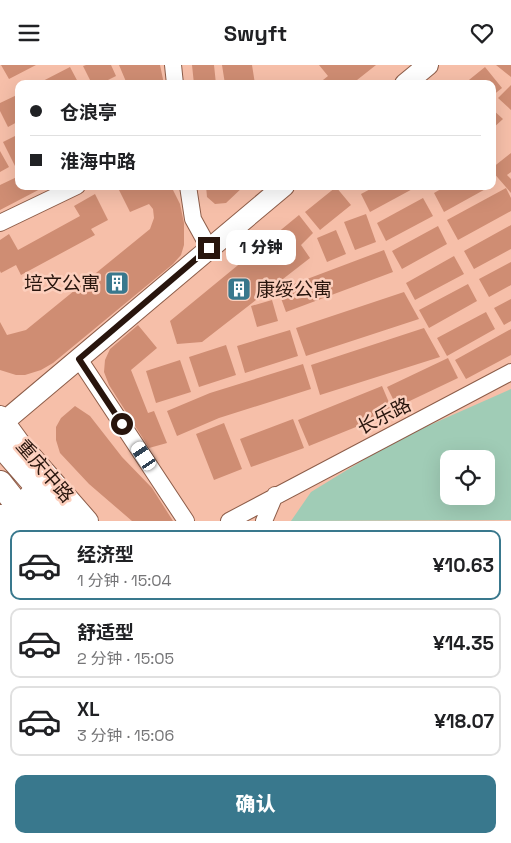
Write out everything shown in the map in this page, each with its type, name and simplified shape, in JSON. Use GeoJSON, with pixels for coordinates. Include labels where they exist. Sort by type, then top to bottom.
{"type":"FeatureCollection","features":[{"type":"Feature","properties":{"kind":"highway"},"geometry":{"type":"LineString","coordinates":[[1,426],[41,491],[71,521]]}},
{"type":"Feature","properties":{"kind":"highway"},"geometry":{"type":"LineString","coordinates":[[0,483],[30,521]]}},
{"type":"Feature","properties":{"kind":"highway"},"geometry":{"type":"LineString","coordinates":[[0,517],[3,521]]}},
{"type":"Feature","properties":{"kind":"main road"},"geometry":{"type":"LineString","coordinates":[[410,80],[428,65]]}},
{"type":"Feature","properties":{"kind":"main road"},"geometry":{"type":"LineString","coordinates":[[1,426],[279,190]]}},
{"type":"Feature","properties":{"kind":"main road","name":"重庆中路"},"geometry":{"type":"LineString","coordinates":[[1,426],[19,442],[88,521]]}},
{"type":"Feature","properties":{"kind":"main road"},"geometry":{"type":"LineString","coordinates":[[0,459],[53,521]]}},
{"type":"Feature","properties":{"kind":"street"},"geometry":{"type":"LineString","coordinates":[[173,65],[175,80]]}},
{"type":"Feature","properties":{"kind":"street"},"geometry":{"type":"LineString","coordinates":[[0,223],[69,190]]}},
{"type":"Feature","properties":{"kind":"street"},"geometry":{"type":"LineString","coordinates":[[189,190],[193,219],[209,248]]}},
{"type":"Feature","properties":{"kind":"street"},"geometry":{"type":"LineString","coordinates":[[79,359],[186,521]]}},
{"type":"Feature","properties":{"kind":"street","name":"长乐路"},"geometry":{"type":"LineString","coordinates":[[229,521],[511,372]]}},
{"type":"Feature","properties":{"kind":"street"},"geometry":{"type":"LineString","coordinates":[[264,521],[275,495]]}},
{"type":"Feature","properties":{"kind":"green space"},"geometry":{"type":"Polygon","coordinates":[[[511,389],[511,520],[291,521],[311,492],[396,440],[511,389]]]}},
{"type":"Feature","properties":{"kind":"building"},"geometry":{"type":"Polygon","coordinates":[[[1,65],[36,65],[9,79],[1,65]]]}},
{"type":"Feature","properties":{"kind":"building"},"geometry":{"type":"Polygon","coordinates":[[[111,65],[116,76],[108,80],[90,80],[83,66],[111,65]]]}},
{"type":"Feature","properties":{"kind":"building"},"geometry":{"type":"Polygon","coordinates":[[[119,65],[160,65],[163,80],[125,80],[119,65]]]}},
{"type":"Feature","properties":{"kind":"building"},"geometry":{"type":"Polygon","coordinates":[[[192,65],[214,65],[216,80],[194,80],[192,65]]]}},
{"type":"Feature","properties":{"kind":"building"},"geometry":{"type":"Polygon","coordinates":[[[222,65],[252,65],[254,80],[224,80],[222,65]]]}},
{"type":"Feature","properties":{"kind":"building"},"geometry":{"type":"Polygon","coordinates":[[[319,65],[376,65],[357,80],[323,80],[328,76],[319,65]]]}},
{"type":"Feature","properties":{"kind":"building"},"geometry":{"type":"Polygon","coordinates":[[[496,65],[511,65],[511,77],[496,65]]]}},
{"type":"Feature","properties":{"kind":"building"},"geometry":{"type":"Polygon","coordinates":[[[70,67],[77,80],[45,80],[70,67]]]}},
{"type":"Feature","properties":{"kind":"building"},"geometry":{"type":"Polygon","coordinates":[[[485,67],[496,80],[469,80],[485,67]]]}},
{"type":"Feature","properties":{"kind":"building"},"geometry":{"type":"Polygon","coordinates":[[[496,81],[502,88],[496,93],[496,81]]]}},
{"type":"Feature","properties":{"kind":"building"},"geometry":{"type":"Polygon","coordinates":[[[511,85],[511,110],[498,98],[511,85]]]}},
{"type":"Feature","properties":{"kind":"building"},"geometry":{"type":"Polygon","coordinates":[[[15,96],[15,123],[8,127],[0,111],[0,103],[15,96]]]}},
{"type":"Feature","properties":{"kind":"building"},"geometry":{"type":"Polygon","coordinates":[[[496,113],[503,119],[496,125],[496,113]]]}},
{"type":"Feature","properties":{"kind":"building"},"geometry":{"type":"Polygon","coordinates":[[[15,136],[15,166],[3,142],[15,136]]]}},
{"type":"Feature","properties":{"kind":"building"},"geometry":{"type":"Polygon","coordinates":[[[0,151],[9,167],[0,172],[0,151]]]}},
{"type":"Feature","properties":{"kind":"building"},"geometry":{"type":"Polygon","coordinates":[[[511,153],[511,172],[507,175],[511,179],[511,193],[496,176],[496,165],[511,153]]]}},
{"type":"Feature","properties":{"kind":"building"},"geometry":{"type":"Polygon","coordinates":[[[15,178],[15,190],[38,190],[0,210],[0,185],[15,178]]]}},
{"type":"Feature","properties":{"kind":"building"},"geometry":{"type":"Polygon","coordinates":[[[506,188],[511,198],[511,211],[458,240],[447,220],[506,188]]]}},
{"type":"Feature","properties":{"kind":"building","name":"培文公寓"},"geometry":{"type":"Polygon","coordinates":[[[119,190],[173,190],[180,204],[184,223],[184,245],[181,255],[173,264],[53,363],[41,370],[25,375],[16,375],[0,370],[0,322],[7,335],[26,330],[150,229],[154,218],[153,209],[149,204],[130,212],[119,190]]]}},
{"type":"Feature","properties":{"kind":"building"},"geometry":{"type":"Polygon","coordinates":[[[206,190],[240,190],[226,203],[215,204],[207,197],[206,190]]]}},
{"type":"Feature","properties":{"kind":"building"},"geometry":{"type":"Polygon","coordinates":[[[332,190],[338,190],[351,205],[320,230],[305,212],[332,190]]]}},
{"type":"Feature","properties":{"kind":"building"},"geometry":{"type":"Polygon","coordinates":[[[368,190],[411,190],[370,212],[361,194],[368,190]]]}},
{"type":"Feature","properties":{"kind":"building"},"geometry":{"type":"Polygon","coordinates":[[[439,190],[484,190],[444,212],[434,193],[439,190]]]}},
{"type":"Feature","properties":{"kind":"building","name":"培文公寓"},"geometry":{"type":"Polygon","coordinates":[[[95,194],[108,220],[91,229],[95,235],[21,275],[16,265],[1,273],[0,240],[9,234],[18,250],[80,216],[74,206],[95,194]]]}},
{"type":"Feature","properties":{"kind":"building"},"geometry":{"type":"Polygon","coordinates":[[[423,198],[433,216],[386,241],[377,223],[423,198]]]}},
{"type":"Feature","properties":{"kind":"building"},"geometry":{"type":"Polygon","coordinates":[[[366,214],[376,242],[355,250],[344,222],[366,214]]]}},
{"type":"Feature","properties":{"kind":"building","name":"康绥公寓"},"geometry":{"type":"Polygon","coordinates":[[[299,215],[313,233],[301,245],[310,258],[202,342],[177,344],[170,321],[299,215]]]}},
{"type":"Feature","properties":{"kind":"building"},"geometry":{"type":"Polygon","coordinates":[[[511,225],[511,249],[474,269],[464,251],[511,225]]]}},
{"type":"Feature","properties":{"kind":"building"},"geometry":{"type":"Polygon","coordinates":[[[438,226],[447,244],[402,269],[392,251],[438,226]]]}},
{"type":"Feature","properties":{"kind":"building"},"geometry":{"type":"Polygon","coordinates":[[[336,230],[346,254],[327,262],[317,238],[336,230]]]}},
{"type":"Feature","properties":{"kind":"building"},"geometry":{"type":"Polygon","coordinates":[[[384,250],[393,272],[286,312],[278,290],[384,250]]]}},
{"type":"Feature","properties":{"kind":"building"},"geometry":{"type":"Polygon","coordinates":[[[454,256],[464,274],[415,300],[406,283],[454,256]]]}},
{"type":"Feature","properties":{"kind":"building"},"geometry":{"type":"Polygon","coordinates":[[[511,262],[511,285],[489,297],[479,279],[511,262]]]}},
{"type":"Feature","properties":{"kind":"building"},"geometry":{"type":"Polygon","coordinates":[[[468,284],[477,301],[429,328],[419,310],[468,284]]]}},
{"type":"Feature","properties":{"kind":"building"},"geometry":{"type":"Polygon","coordinates":[[[404,292],[419,319],[306,356],[296,328],[404,292]]]}},
{"type":"Feature","properties":{"kind":"building"},"geometry":{"type":"Polygon","coordinates":[[[511,299],[511,321],[504,325],[494,308],[511,299]]]}},
{"type":"Feature","properties":{"kind":"building"},"geometry":{"type":"Polygon","coordinates":[[[272,300],[278,321],[257,327],[251,306],[272,300]]]}},
{"type":"Feature","properties":{"kind":"building"},"geometry":{"type":"Polygon","coordinates":[[[486,312],[495,329],[447,356],[437,338],[486,312]]]}},
{"type":"Feature","properties":{"kind":"building"},"geometry":{"type":"Polygon","coordinates":[[[138,325],[157,348],[131,370],[148,413],[154,411],[167,443],[149,448],[109,385],[104,372],[105,360],[110,349],[138,325]]]}},
{"type":"Feature","properties":{"kind":"building"},"geometry":{"type":"Polygon","coordinates":[[[424,328],[440,357],[320,395],[311,365],[424,328]]]}},
{"type":"Feature","properties":{"kind":"building"},"geometry":{"type":"Polygon","coordinates":[[[511,329],[511,355],[466,379],[455,360],[511,329]]]}},
{"type":"Feature","properties":{"kind":"building"},"geometry":{"type":"Polygon","coordinates":[[[290,330],[298,356],[245,373],[237,346],[290,330]]]}},
{"type":"Feature","properties":{"kind":"building"},"geometry":{"type":"Polygon","coordinates":[[[226,345],[236,375],[199,387],[189,357],[226,345]]]}},
{"type":"Feature","properties":{"kind":"building"},"geometry":{"type":"Polygon","coordinates":[[[448,358],[458,378],[397,407],[387,387],[448,358]]]}},
{"type":"Feature","properties":{"kind":"building"},"geometry":{"type":"Polygon","coordinates":[[[180,360],[191,392],[156,403],[146,371],[180,360]]]}},
{"type":"Feature","properties":{"kind":"building"},"geometry":{"type":"Polygon","coordinates":[[[303,364],[311,389],[219,418],[177,436],[167,411],[210,393],[303,364]]]}},
{"type":"Feature","properties":{"kind":"building"},"geometry":{"type":"Polygon","coordinates":[[[382,386],[393,412],[309,446],[298,420],[382,386]]]}},
{"type":"Feature","properties":{"kind":"building"},"geometry":{"type":"Polygon","coordinates":[[[75,406],[90,416],[122,457],[152,488],[173,521],[132,521],[89,484],[60,453],[56,440],[56,427],[61,418],[75,406]]]}},
{"type":"Feature","properties":{"kind":"building"},"geometry":{"type":"Polygon","coordinates":[[[293,419],[304,448],[251,467],[240,439],[293,419]]]}},
{"type":"Feature","properties":{"kind":"building"},"geometry":{"type":"Polygon","coordinates":[[[224,423],[242,469],[214,480],[196,434],[224,423]]]}},
{"type":"Feature","properties":{"kind":"place","name":"培文公寓"},"geometry":{"type":"Point","coordinates":[117,283]}},
{"type":"Feature","properties":{"kind":"place","name":"康绥公寓"},"geometry":{"type":"Point","coordinates":[239,289]}},
{"type":"Feature","properties":{"kind":"route"},"geometry":{"type":"LineString","coordinates":[[122,424],[79,359],[209,248]]}}]}
